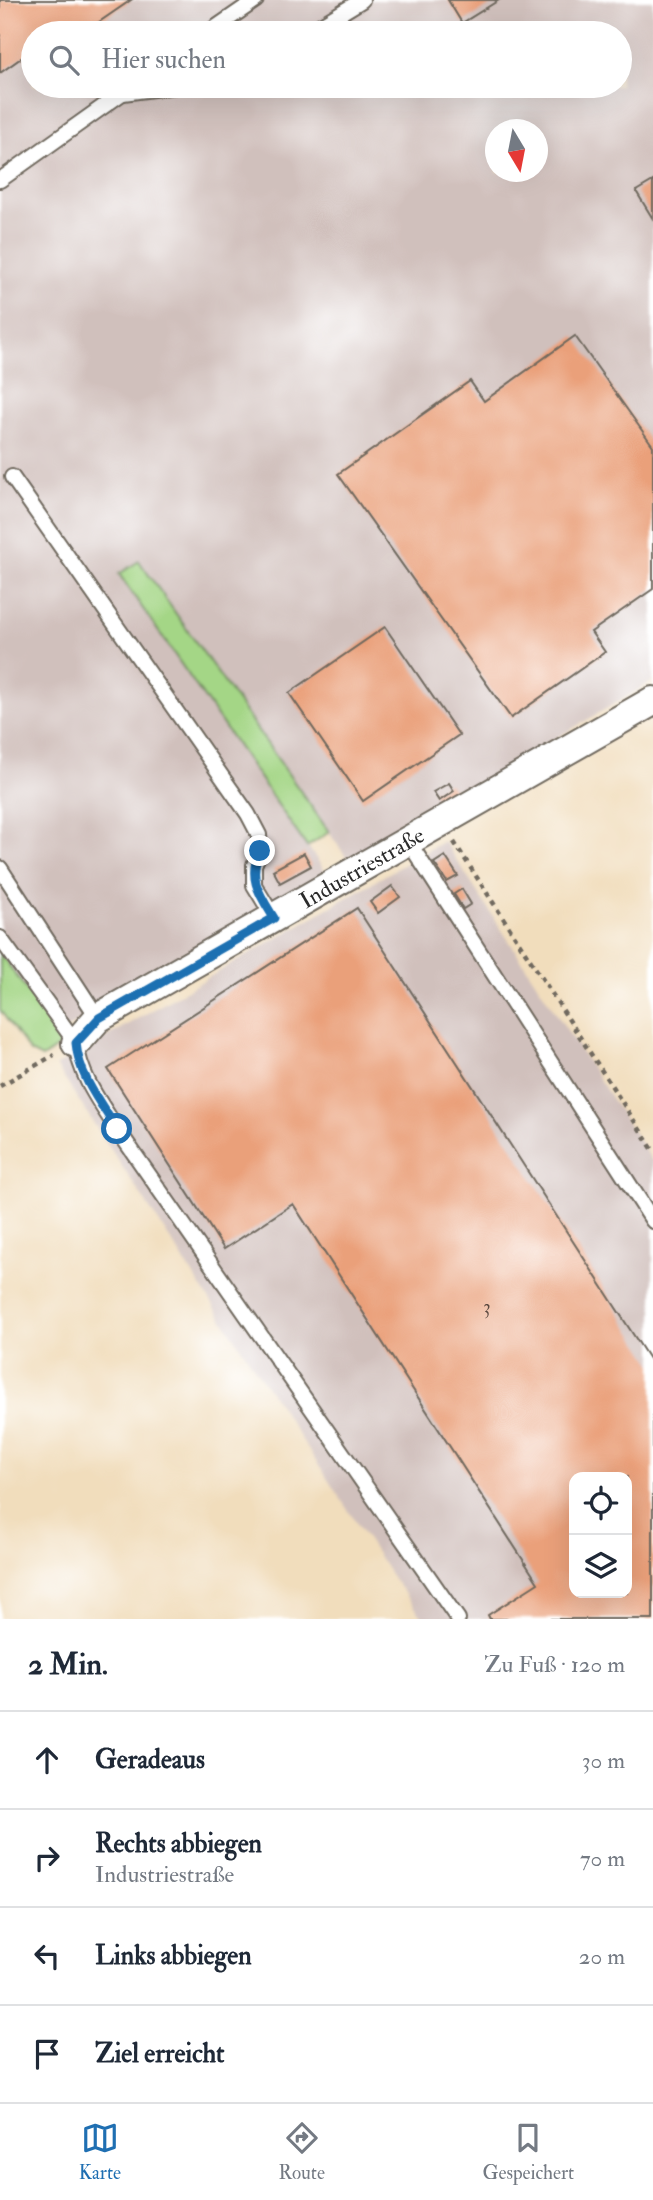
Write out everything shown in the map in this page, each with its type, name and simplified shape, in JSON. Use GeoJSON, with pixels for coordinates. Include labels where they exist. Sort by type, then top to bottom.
{"type":"FeatureCollection","features":[{"type":"Feature","properties":{"kind":"street","name":"Industriestraße"},"geometry":{"type":"LineString","coordinates":[[76,1043],[99,1018],[653,701]]}},
{"type":"Feature","properties":{"kind":"lane"},"geometry":{"type":"LineString","coordinates":[[225,21],[256,0]]}},
{"type":"Feature","properties":{"kind":"lane"},"geometry":{"type":"LineString","coordinates":[[328,21],[362,0]]}},
{"type":"Feature","properties":{"kind":"lane"},"geometry":{"type":"LineString","coordinates":[[0,180],[114,98]]}},
{"type":"Feature","properties":{"kind":"lane"},"geometry":{"type":"LineString","coordinates":[[12,478],[248,814],[259,835],[260,851],[254,865],[254,885],[274,918]]}},
{"type":"Feature","properties":{"kind":"lane"},"geometry":{"type":"LineString","coordinates":[[408,841],[653,1221]]}},
{"type":"Feature","properties":{"kind":"lane"},"geometry":{"type":"LineString","coordinates":[[0,868],[99,1018]]}},
{"type":"Feature","properties":{"kind":"lane"},"geometry":{"type":"LineString","coordinates":[[0,937],[76,1043],[78,1059],[87,1083],[117,1129],[458,1619]]}},
{"type":"Feature","properties":{"kind":"path"},"geometry":{"type":"LineString","coordinates":[[450,817],[455,847],[653,1150]]}},
{"type":"Feature","properties":{"kind":"path"},"geometry":{"type":"LineString","coordinates":[[0,1086],[76,1043]]}},
{"type":"Feature","properties":{"kind":"shaded area"},"geometry":{"type":"Polygon","coordinates":[[[0,0],[653,0],[653,681],[349,861],[139,562],[120,575],[327,874],[58,1034],[0,953],[0,0]]]}},
{"type":"Feature","properties":{"kind":"shaded area"},"geometry":{"type":"Polygon","coordinates":[[[444,841],[653,1162],[653,1619],[424,1619],[394,1580],[56,1066],[444,841]]]}},
{"type":"Feature","properties":{"kind":"green space"},"geometry":{"type":"Polygon","coordinates":[[[139,561],[329,832],[307,847],[119,574],[139,561]]]}},
{"type":"Feature","properties":{"kind":"green space"},"geometry":{"type":"Polygon","coordinates":[[[0,953],[58,1034],[61,1045],[42,1058],[30,1052],[0,1010],[0,953]]]}},
{"type":"Feature","properties":{"kind":"building"},"geometry":{"type":"Polygon","coordinates":[[[0,0],[131,0],[100,21],[21,21],[21,58],[0,73],[0,0]]]}},
{"type":"Feature","properties":{"kind":"building"},"geometry":{"type":"Polygon","coordinates":[[[448,0],[499,0],[465,21],[461,21],[448,0]]]}},
{"type":"Feature","properties":{"kind":"building"},"geometry":{"type":"Polygon","coordinates":[[[653,181],[653,219],[636,191],[653,181]]]}},
{"type":"Feature","properties":{"kind":"building"},"geometry":{"type":"Polygon","coordinates":[[[575,336],[653,446],[653,589],[591,632],[605,652],[511,718],[338,474],[470,381],[484,401],[575,336]]]}},
{"type":"Feature","properties":{"kind":"building"},"geometry":{"type":"Polygon","coordinates":[[[385,627],[459,735],[363,801],[289,693],[385,627]]]}},
{"type":"Feature","properties":{"kind":"building"},"geometry":{"type":"Polygon","coordinates":[[[449,783],[454,791],[439,801],[433,792],[449,783]]]}},
{"type":"Feature","properties":{"kind":"building"},"geometry":{"type":"Polygon","coordinates":[[[304,853],[311,866],[280,883],[273,870],[304,853]]]}},
{"type":"Feature","properties":{"kind":"building"},"geometry":{"type":"Polygon","coordinates":[[[445,856],[458,876],[447,882],[434,863],[445,856]]]}},
{"type":"Feature","properties":{"kind":"building"},"geometry":{"type":"Polygon","coordinates":[[[392,886],[400,897],[378,913],[370,902],[392,886]]]}},
{"type":"Feature","properties":{"kind":"building"},"geometry":{"type":"Polygon","coordinates":[[[462,889],[471,904],[463,909],[454,894],[462,889]]]}},
{"type":"Feature","properties":{"kind":"building"},"geometry":{"type":"Polygon","coordinates":[[[357,908],[653,1365],[653,1619],[490,1619],[488,1615],[538,1583],[293,1204],[224,1249],[108,1069],[357,908]]]}},
{"type":"Feature","properties":{"kind":"route"},"geometry":{"type":"LineString","coordinates":[[117,1129],[87,1083],[78,1059],[76,1043],[99,1018],[274,918],[254,885],[254,865],[260,851]]}}]}
